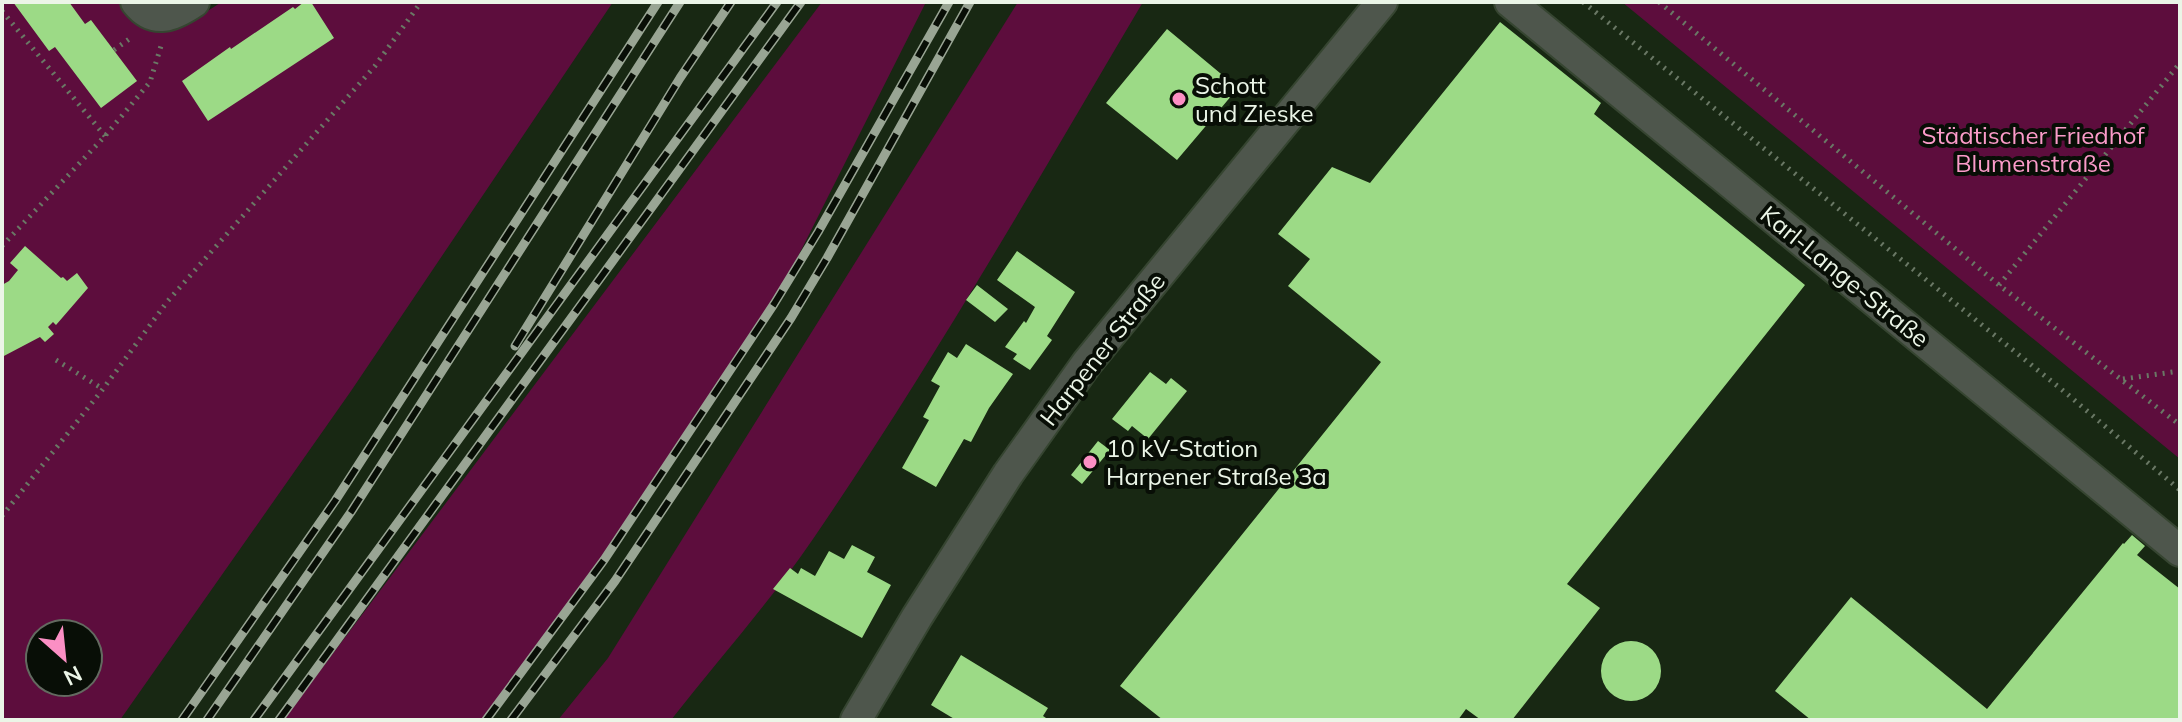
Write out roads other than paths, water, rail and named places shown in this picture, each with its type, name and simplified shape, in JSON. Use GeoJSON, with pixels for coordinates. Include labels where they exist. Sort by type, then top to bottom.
{"type":"FeatureCollection","features":[{"type":"Feature","properties":{"kind":"street"},"geometry":{"type":"LineString","coordinates":[[136,2],[153,17],[179,13],[194,2]]}},
{"type":"Feature","properties":{"kind":"street","name":"Harpener Straße"},"geometry":{"type":"LineString","coordinates":[[856,720],[1008,474],[1078,376],[1382,2]]}},
{"type":"Feature","properties":{"kind":"street","name":"Karl-Lange-Straße"},"geometry":{"type":"LineString","coordinates":[[1510,2],[2180,551]]}},
{"type":"Feature","properties":{"kind":"railway"},"geometry":{"type":"LineString","coordinates":[[182,720],[335,501],[658,2]]}},
{"type":"Feature","properties":{"kind":"railway"},"geometry":{"type":"LineString","coordinates":[[207,720],[351,512],[680,2]]}},
{"type":"Feature","properties":{"kind":"railway"},"geometry":{"type":"LineString","coordinates":[[515,346],[680,78],[731,2]]}},
{"type":"Feature","properties":{"kind":"railway"},"geometry":{"type":"LineString","coordinates":[[254,720],[777,2]]}},
{"type":"Feature","properties":{"kind":"railway"},"geometry":{"type":"LineString","coordinates":[[279,720],[801,2]]}},
{"type":"Feature","properties":{"kind":"railway"},"geometry":{"type":"LineString","coordinates":[[486,720],[604,560],[774,304],[949,2]]}},
{"type":"Feature","properties":{"kind":"railway"},"geometry":{"type":"LineString","coordinates":[[511,720],[615,581],[791,318],[970,2]]}},
{"type":"Feature","properties":{"kind":"place","name":"Schott und Zieske"},"geometry":{"type":"Point","coordinates":[1179,99]}},
{"type":"Feature","properties":{"kind":"place","name":"10 kV-Station Harpener Straße 3a"},"geometry":{"type":"Point","coordinates":[1090,462]}},
{"type":"Feature","properties":{"kind":"park label","name":"Städtischer Friedhof Blumenstraße"},"geometry":{"type":"Point","coordinates":[2033,149]}}]}
